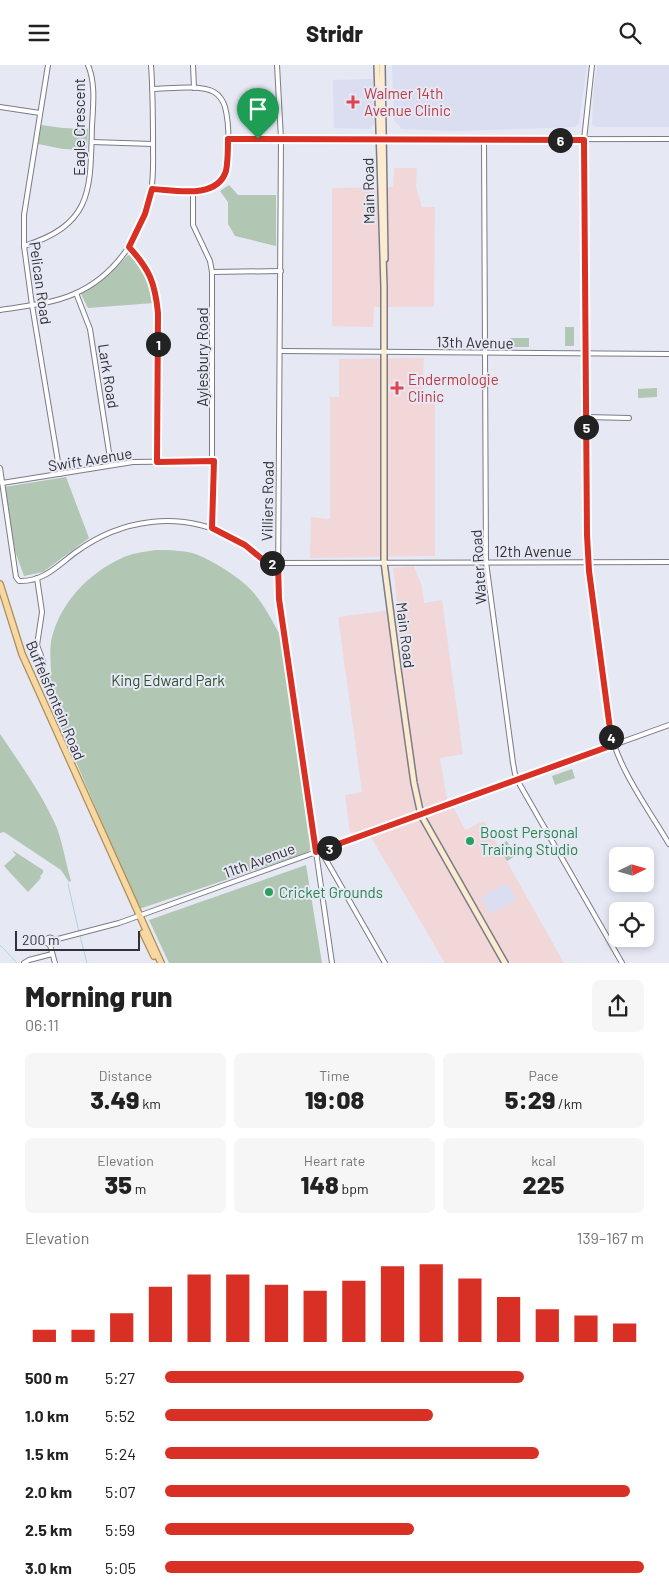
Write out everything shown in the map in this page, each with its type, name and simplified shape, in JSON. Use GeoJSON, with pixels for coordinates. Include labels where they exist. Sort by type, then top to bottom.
{"type":"FeatureCollection","features":[{"type":"Feature","properties":{"kind":"main road","name":"Main Road"},"geometry":{"type":"LineString","coordinates":[[378,65],[386,244],[384,287],[384,562],[414,783],[421,815],[505,963]]}},
{"type":"Feature","properties":{"kind":"main road","name":"Main Road"},"geometry":{"type":"LineString","coordinates":[[382,65],[382,139]]}},
{"type":"Feature","properties":{"kind":"main road","name":"Buffelsfontein Road"},"geometry":{"type":"LineString","coordinates":[[0,584],[22,654],[98,831],[161,963]]}},
{"type":"Feature","properties":{"kind":"main road","name":"Buffelsfontein Road"},"geometry":{"type":"LineString","coordinates":[[138,916],[157,963]]}},
{"type":"Feature","properties":{"kind":"street","name":"Pelican Road"},"geometry":{"type":"LineString","coordinates":[[48,65],[24,215],[24,246],[60,474]]}},
{"type":"Feature","properties":{"kind":"street","name":"Eagle Crescent"},"geometry":{"type":"LineString","coordinates":[[24,246],[45,239],[58,231],[78,212],[89,188],[93,82],[88,65]]}},
{"type":"Feature","properties":{"kind":"street"},"geometry":{"type":"LineString","coordinates":[[0,310],[57,300],[76,293],[107,271],[129,247],[143,220],[152,189],[151,65]]}},
{"type":"Feature","properties":{"kind":"street"},"geometry":{"type":"LineString","coordinates":[[194,65],[194,88]]}},
{"type":"Feature","properties":{"kind":"street","name":"Villiers Road"},"geometry":{"type":"LineString","coordinates":[[278,65],[281,139],[279,599],[318,851],[332,963]]}},
{"type":"Feature","properties":{"kind":"street"},"geometry":{"type":"LineString","coordinates":[[592,65],[584,140],[588,562],[613,745],[629,777],[669,844]]}},
{"type":"Feature","properties":{"kind":"street"},"geometry":{"type":"LineString","coordinates":[[152,89],[194,88],[209,90],[220,96],[224,105],[228,139],[227,162],[223,176],[211,188],[193,191],[152,189]]}},
{"type":"Feature","properties":{"kind":"street"},"geometry":{"type":"LineString","coordinates":[[0,107],[40,113]]}},
{"type":"Feature","properties":{"kind":"street"},"geometry":{"type":"LineString","coordinates":[[228,139],[669,139]]}},
{"type":"Feature","properties":{"kind":"street","name":"Water Road"},"geometry":{"type":"LineString","coordinates":[[484,140],[486,563],[513,763],[517,779],[622,963]]}},
{"type":"Feature","properties":{"kind":"street"},"geometry":{"type":"LineString","coordinates":[[92,142],[153,144]]}},
{"type":"Feature","properties":{"kind":"street","name":"Aylesbury Road"},"geometry":{"type":"LineString","coordinates":[[193,191],[193,225],[210,261],[212,272],[214,461],[212,528]]}},
{"type":"Feature","properties":{"kind":"street"},"geometry":{"type":"LineString","coordinates":[[129,247],[148,269],[156,295],[158,313],[157,462]]}},
{"type":"Feature","properties":{"kind":"street"},"geometry":{"type":"LineString","coordinates":[[212,272],[281,271]]}},
{"type":"Feature","properties":{"kind":"street","name":"Lark Road"},"geometry":{"type":"LineString","coordinates":[[76,293],[90,329],[111,465]]}},
{"type":"Feature","properties":{"kind":"street","name":"13th Avenue"},"geometry":{"type":"LineString","coordinates":[[280,351],[669,354]]}},
{"type":"Feature","properties":{"kind":"street"},"geometry":{"type":"LineString","coordinates":[[586,417],[629,418]]}},
{"type":"Feature","properties":{"kind":"street","name":"Swift Avenue"},"geometry":{"type":"LineString","coordinates":[[1,484],[111,465],[214,461]]}},
{"type":"Feature","properties":{"kind":"street"},"geometry":{"type":"LineString","coordinates":[[0,468],[16,577],[19,581],[45,576],[92,541],[108,532],[149,521],[198,524],[212,528],[245,545],[267,563],[278,563]]}},
{"type":"Feature","properties":{"kind":"street","name":"12th Avenue"},"geometry":{"type":"LineString","coordinates":[[278,563],[669,562]]}},
{"type":"Feature","properties":{"kind":"street"},"geometry":{"type":"LineString","coordinates":[[37,578],[42,612],[37,645],[44,664]]}},
{"type":"Feature","properties":{"kind":"street","name":"11th Avenue"},"geometry":{"type":"LineString","coordinates":[[52,954],[50,945],[47,942],[48,939],[54,940],[80,934],[138,916],[669,725]]}},
{"type":"Feature","properties":{"kind":"street"},"geometry":{"type":"LineString","coordinates":[[318,851],[385,963]]}},
{"type":"Feature","properties":{"kind":"street"},"geometry":{"type":"LineString","coordinates":[[24,963],[52,954],[55,963]]}},
{"type":"Feature","properties":{"kind":"shaded area"},"geometry":{"type":"Polygon","coordinates":[[[392,65],[587,65],[579,123],[575,127],[454,131],[401,129],[394,121],[392,65]]]}},
{"type":"Feature","properties":{"kind":"shaded area"},"geometry":{"type":"Polygon","coordinates":[[[597,65],[669,65],[669,127],[593,126],[594,85],[597,65]]]}},
{"type":"Feature","properties":{"kind":"shaded area","name":"Walmer 14th Avenue Clinic"},"geometry":{"type":"Polygon","coordinates":[[[373,79],[374,124],[370,129],[334,128],[333,80],[373,79]]]}},
{"type":"Feature","properties":{"kind":"shaded area"},"geometry":{"type":"Polygon","coordinates":[[[394,168],[417,168],[416,187],[422,207],[435,207],[434,307],[374,307],[373,327],[332,326],[332,188],[393,187],[394,168]]]}},
{"type":"Feature","properties":{"kind":"shaded area"},"geometry":{"type":"Polygon","coordinates":[[[424,358],[422,398],[435,398],[435,556],[310,558],[311,517],[330,519],[330,397],[339,397],[339,359],[424,358]]]}},
{"type":"Feature","properties":{"kind":"shaded area"},"geometry":{"type":"Polygon","coordinates":[[[414,566],[422,586],[424,603],[442,600],[463,754],[440,758],[447,799],[454,808],[465,830],[484,821],[564,963],[445,963],[372,839],[350,832],[345,795],[362,792],[338,617],[398,609],[393,568],[414,566]]]}},
{"type":"Feature","properties":{"kind":"shaded area"},"geometry":{"type":"Polygon","coordinates":[[[507,883],[516,900],[490,914],[481,897],[507,883]]]}},
{"type":"Feature","properties":{"kind":"green space"},"geometry":{"type":"Polygon","coordinates":[[[41,125],[88,129],[87,150],[63,149],[38,144],[41,125]]]}},
{"type":"Feature","properties":{"kind":"green space"},"geometry":{"type":"Polygon","coordinates":[[[229,185],[238,195],[276,195],[276,246],[235,236],[228,224],[228,202],[220,191],[229,185]]]}},
{"type":"Feature","properties":{"kind":"green space"},"geometry":{"type":"Polygon","coordinates":[[[128,255],[133,256],[144,270],[154,303],[88,308],[81,294],[110,274],[128,255]]]}},
{"type":"Feature","properties":{"kind":"green space"},"geometry":{"type":"Polygon","coordinates":[[[565,327],[574,327],[574,346],[565,346],[565,327]]]}},
{"type":"Feature","properties":{"kind":"green space"},"geometry":{"type":"Polygon","coordinates":[[[510,338],[529,338],[529,347],[510,347],[510,338]]]}},
{"type":"Feature","properties":{"kind":"green space"},"geometry":{"type":"Polygon","coordinates":[[[657,388],[657,397],[638,398],[638,389],[657,388]]]}},
{"type":"Feature","properties":{"kind":"green space"},"geometry":{"type":"Polygon","coordinates":[[[66,477],[89,538],[43,572],[24,576],[15,551],[4,487],[66,477]]]}},
{"type":"Feature","properties":{"kind":"green space","name":"King Edward Park"},"geometry":{"type":"Polygon","coordinates":[[[155,550],[193,553],[228,571],[253,592],[280,635],[311,845],[310,850],[306,853],[139,909],[41,680],[51,675],[50,651],[56,624],[69,601],[78,590],[110,564],[130,555],[155,550]]]}},
{"type":"Feature","properties":{"kind":"green space"},"geometry":{"type":"Polygon","coordinates":[[[0,734],[38,791],[51,815],[61,841],[71,881],[69,882],[61,870],[4,832],[0,833],[0,734]]]}},
{"type":"Feature","properties":{"kind":"green space"},"geometry":{"type":"Polygon","coordinates":[[[572,769],[575,778],[555,785],[552,776],[572,769]]]}},
{"type":"Feature","properties":{"kind":"green space"},"geometry":{"type":"Polygon","coordinates":[[[507,841],[515,856],[507,861],[498,846],[507,841]]]}},
{"type":"Feature","properties":{"kind":"green space"},"geometry":{"type":"Polygon","coordinates":[[[12,850],[43,870],[41,878],[28,892],[4,866],[16,855],[12,850]]]}},
{"type":"Feature","properties":{"kind":"green space","name":"Cricket Grounds"},"geometry":{"type":"Polygon","coordinates":[[[306,865],[322,963],[169,963],[149,920],[306,865]]]}},
{"type":"Feature","properties":{"kind":"waterway"},"geometry":{"type":"LineString","coordinates":[[68,884],[79,932]]}},
{"type":"Feature","properties":{"kind":"waterway"},"geometry":{"type":"LineString","coordinates":[[80,936],[87,963]]}},
{"type":"Feature","properties":{"kind":"waterway"},"geometry":{"type":"LineString","coordinates":[[0,945],[17,963]]}},
{"type":"Feature","properties":{"kind":"place","name":"Walmer 14th Avenue Clinic"},"geometry":{"type":"Point","coordinates":[353,102]}},
{"type":"Feature","properties":{"kind":"place","name":"Endermologie Clinic"},"geometry":{"type":"Point","coordinates":[397,388]}},
{"type":"Feature","properties":{"kind":"place","name":"Boost Personal Training Studio"},"geometry":{"type":"Point","coordinates":[470,841]}},
{"type":"Feature","properties":{"kind":"place","name":"Cricket Grounds"},"geometry":{"type":"Point","coordinates":[269,892]}},
{"type":"Feature","properties":{"kind":"route"},"geometry":{"type":"LineString","coordinates":[[228,139],[258,139],[584,140],[587,535],[589,571],[613,745],[316,852],[279,599],[278,563],[267,563],[245,545],[212,528],[214,461],[157,462],[158,313],[156,295],[148,269],[129,247],[141,226],[152,189],[193,191],[211,188],[216,185],[226,170],[228,139]]}}]}
